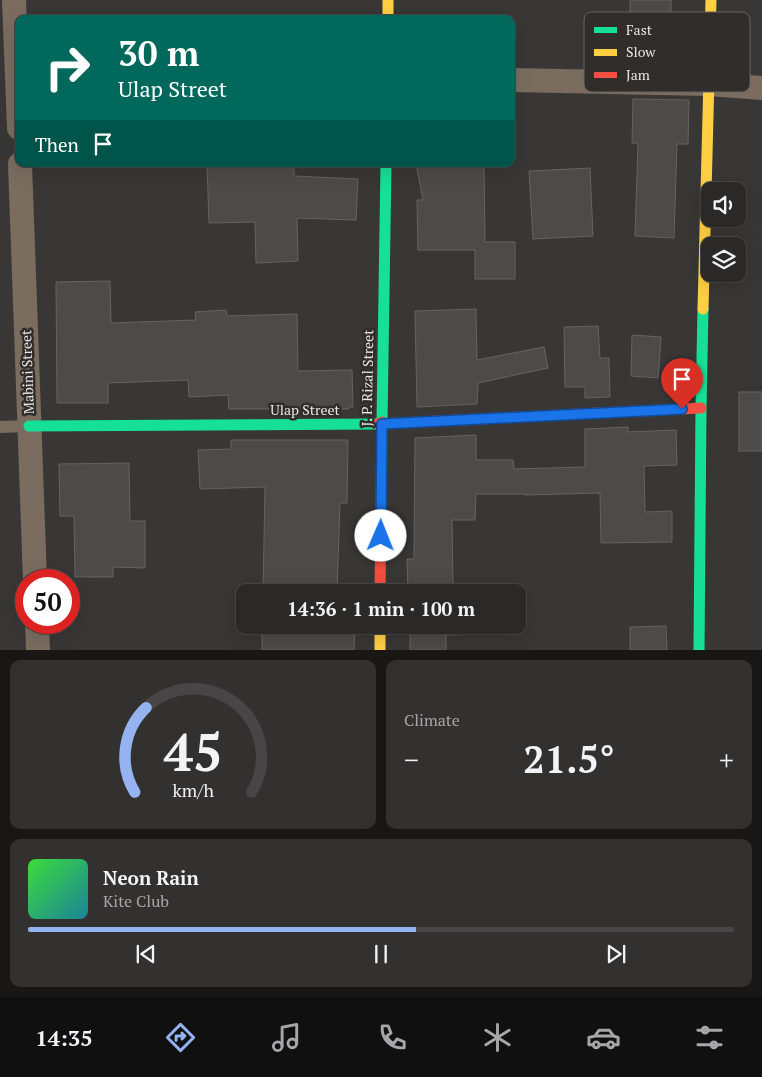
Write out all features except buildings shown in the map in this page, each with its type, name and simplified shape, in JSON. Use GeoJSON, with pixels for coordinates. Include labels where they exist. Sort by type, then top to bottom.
{"type":"FeatureCollection","features":[{"type":"Feature","properties":{"kind":"street"},"geometry":{"type":"LineString","coordinates":[[14,0],[12,97],[15,110]]}},
{"type":"Feature","properties":{"kind":"street"},"geometry":{"type":"LineString","coordinates":[[388,0],[388,15]]}},
{"type":"Feature","properties":{"kind":"street"},"geometry":{"type":"LineString","coordinates":[[515,80],[584,81]]}},
{"type":"Feature","properties":{"kind":"street"},"geometry":{"type":"LineString","coordinates":[[699,650],[701,408],[709,92]]}},
{"type":"Feature","properties":{"kind":"street","name":"Mabini Street"},"geometry":{"type":"LineString","coordinates":[[20,167],[35,569]]}},
{"type":"Feature","properties":{"kind":"street","name":"J. P. Rizal Street"},"geometry":{"type":"LineString","coordinates":[[380,584],[386,167]]}},
{"type":"Feature","properties":{"kind":"street","name":"Ulap Street"},"geometry":{"type":"LineString","coordinates":[[29,426],[382,424],[701,408]]}},
{"type":"Feature","properties":{"kind":"street"},"geometry":{"type":"LineString","coordinates":[[37,634],[38,650]]}},
{"type":"Feature","properties":{"kind":"street"},"geometry":{"type":"LineString","coordinates":[[380,634],[380,650]]}},
{"type":"Feature","properties":{"kind":"lane"},"geometry":{"type":"LineString","coordinates":[[0,427],[29,426]]}},
{"type":"Feature","properties":{"kind":"traffic: fast"},"geometry":{"type":"LineString","coordinates":[[382,422],[386,167]]}},
{"type":"Feature","properties":{"kind":"traffic: fast"},"geometry":{"type":"LineString","coordinates":[[699,650],[703,309]]}},
{"type":"Feature","properties":{"kind":"traffic: fast"},"geometry":{"type":"LineString","coordinates":[[29,426],[377,424]]}},
{"type":"Feature","properties":{"kind":"traffic: slow"},"geometry":{"type":"LineString","coordinates":[[388,0],[388,15]]}},
{"type":"Feature","properties":{"kind":"traffic: slow"},"geometry":{"type":"LineString","coordinates":[[711,0],[711,12]]}},
{"type":"Feature","properties":{"kind":"traffic: slow"},"geometry":{"type":"LineString","coordinates":[[703,309],[709,92]]}},
{"type":"Feature","properties":{"kind":"traffic: slow"},"geometry":{"type":"LineString","coordinates":[[380,634],[380,650]]}},
{"type":"Feature","properties":{"kind":"traffic: jam"},"geometry":{"type":"LineString","coordinates":[[377,424],[701,408]]}},
{"type":"Feature","properties":{"kind":"traffic: jam"},"geometry":{"type":"LineString","coordinates":[[380,584],[382,422]]}},
{"type":"Feature","properties":{"kind":"route"},"geometry":{"type":"LineString","coordinates":[[381,536],[382,424],[682,409]]}}]}
